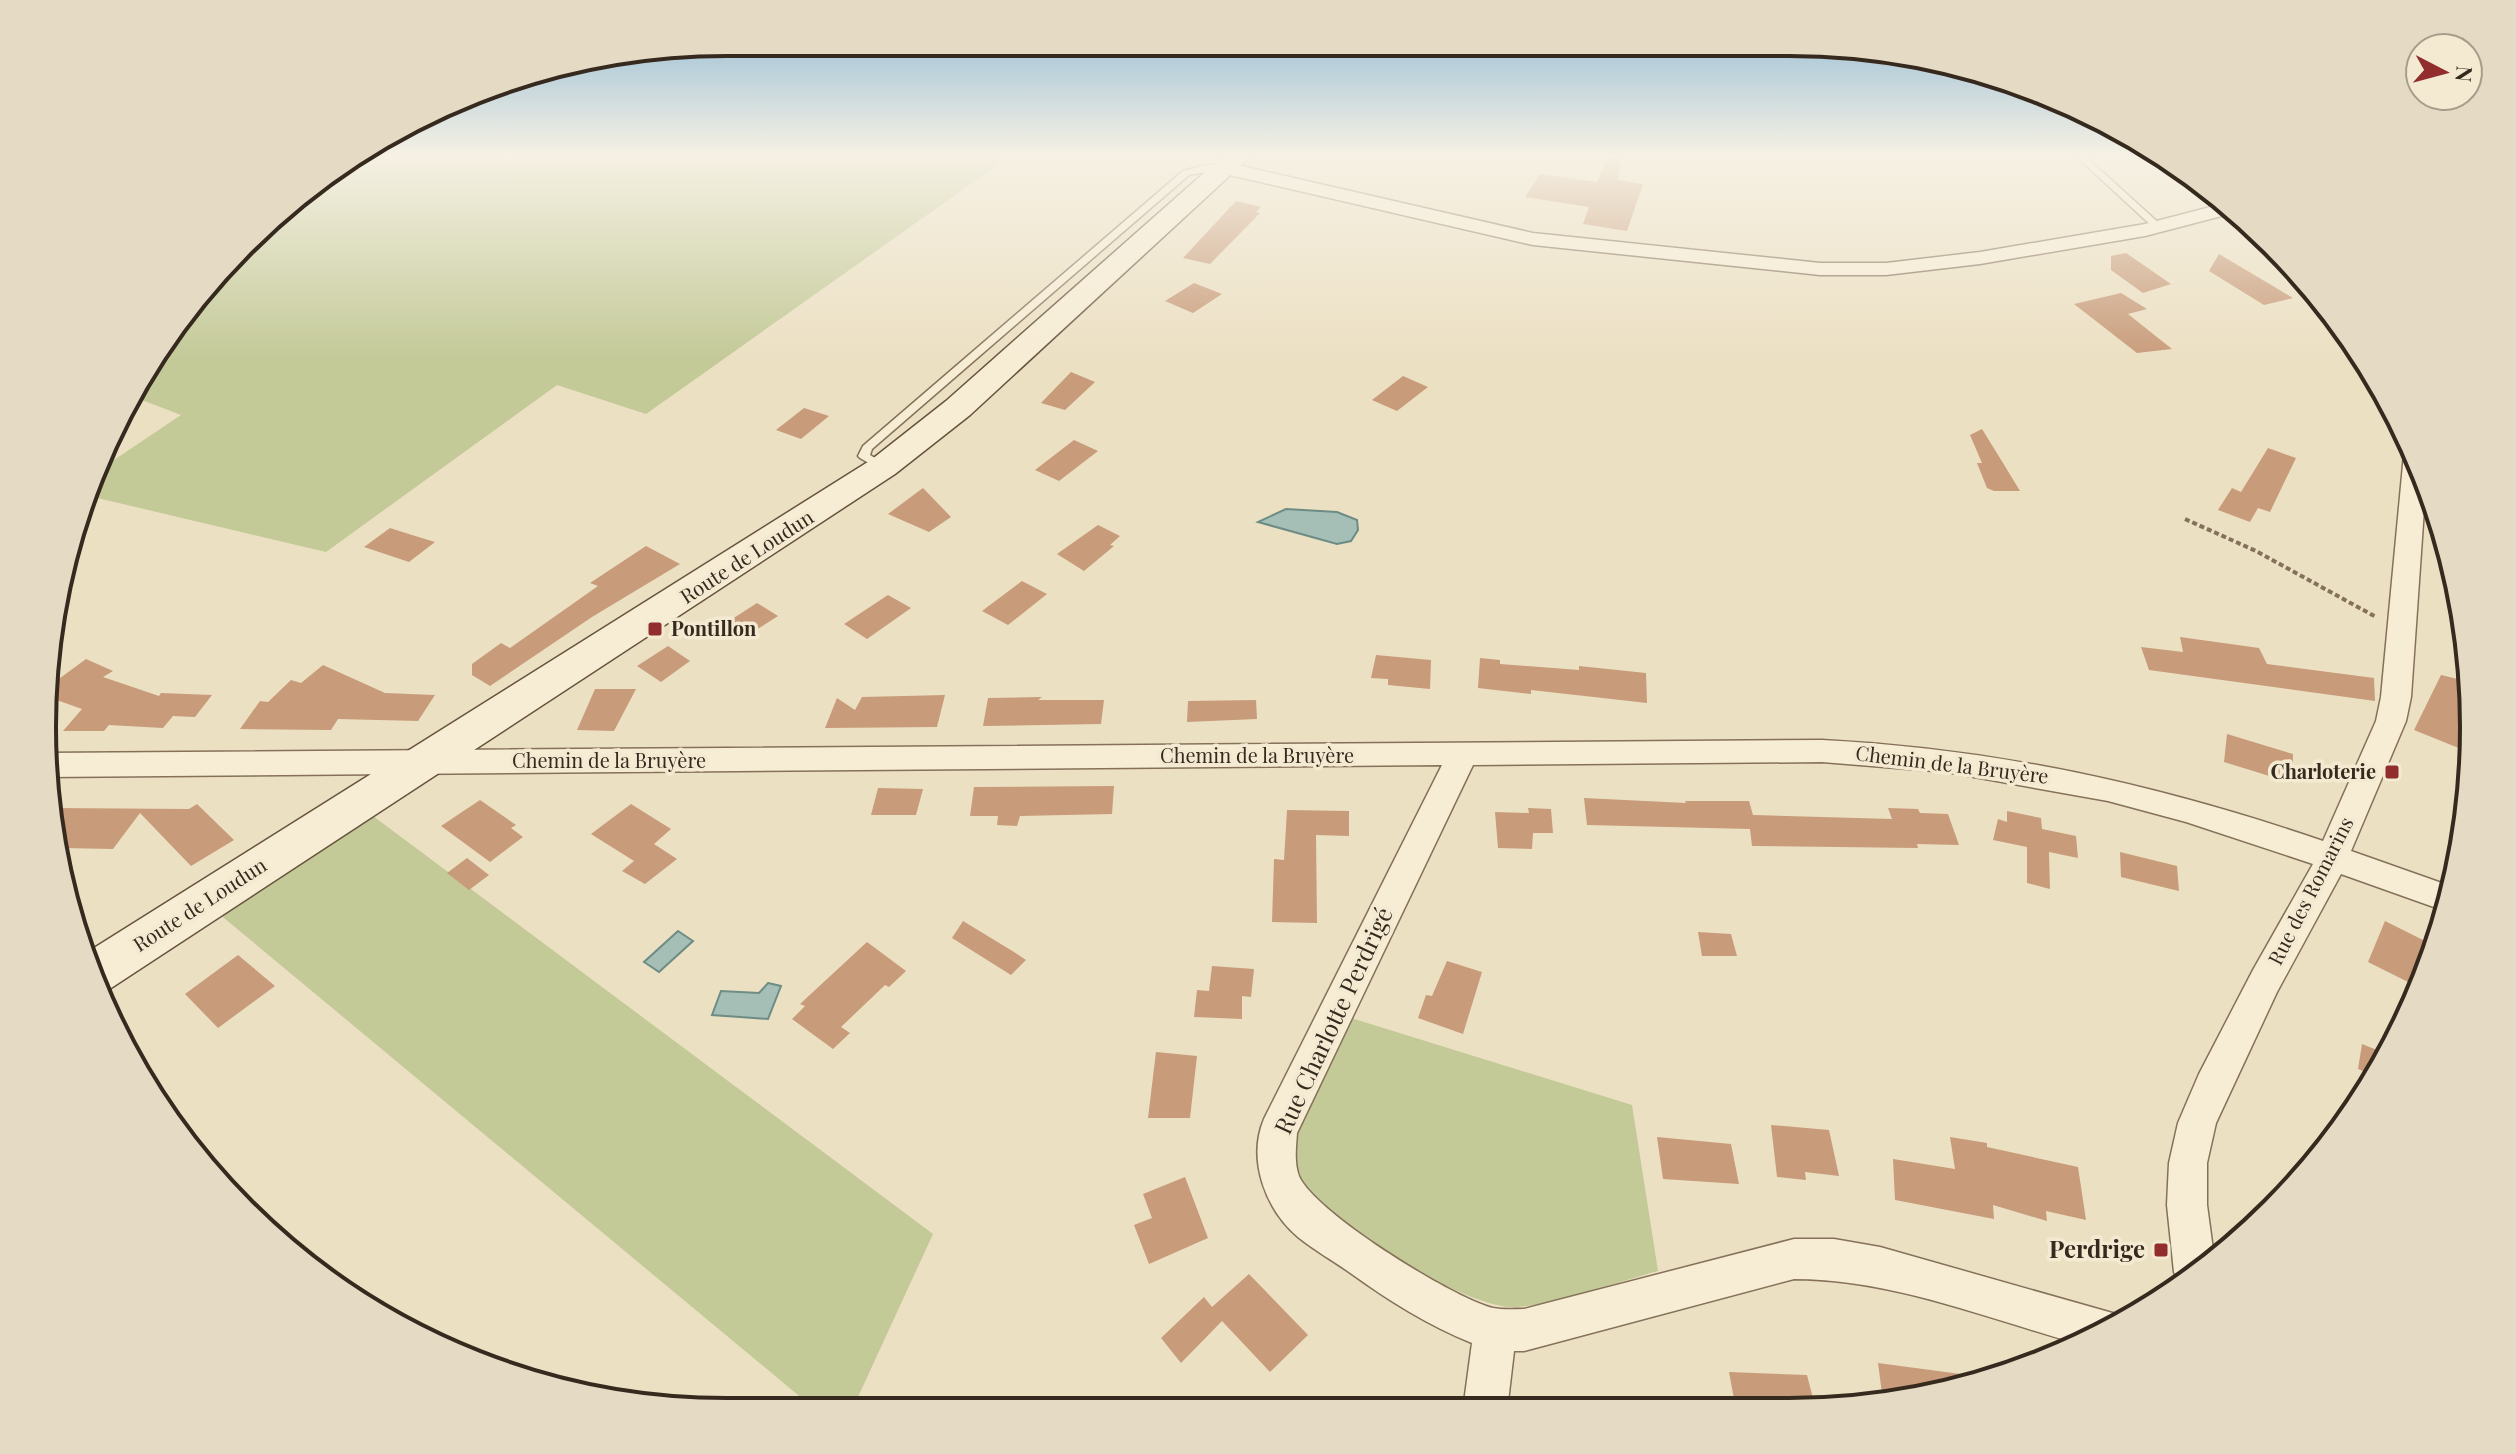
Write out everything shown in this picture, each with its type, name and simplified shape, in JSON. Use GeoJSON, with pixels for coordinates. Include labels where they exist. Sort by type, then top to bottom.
{"type":"FeatureCollection","features":[{"type":"Feature","properties":{"kind":"main road","name":"Route de Loudun"},"geometry":{"type":"LineString","coordinates":[[101,968],[883,467],[958,408],[1162,225]]}},
{"type":"Feature","properties":{"kind":"street"},"geometry":{"type":"LineString","coordinates":[[1477,225],[1533,239],[1707,260],[1820,269],[1886,269],[1947,263],[2166,225]]}},
{"type":"Feature","properties":{"kind":"street","name":"Rue des Romarins"},"geometry":{"type":"LineString","coordinates":[[2194,1261],[2187,1205],[2188,1163],[2197,1123],[2212,1086],[2265,981],[2332,858],[2391,721],[2396,697],[2414,483]]}},
{"type":"Feature","properties":{"kind":"street","name":"Chemin de la Bruyère"},"geometry":{"type":"LineString","coordinates":[[57,765],[1822,751],[1896,755],[1984,765],[2082,783],[2202,815],[2438,895]]}},
{"type":"Feature","properties":{"kind":"street","name":"Rue Charlotte Perdrigé"},"geometry":{"type":"LineString","coordinates":[[1463,754],[1278,1132],[1275,1158],[1281,1185],[1294,1205],[1311,1222],[1442,1308],[1468,1322],[1495,1330],[1524,1330],[1794,1259],[1834,1259],[1880,1267],[2091,1326]]}},
{"type":"Feature","properties":{"kind":"street"},"geometry":{"type":"LineString","coordinates":[[1486,1398],[1495,1330]]}},
{"type":"Feature","properties":{"kind":"path"},"geometry":{"type":"LineString","coordinates":[[2185,519],[2244,545],[2401,631]]}},
{"type":"Feature","properties":{"kind":"green space"},"geometry":{"type":"Polygon","coordinates":[[[283,225],[913,225],[646,414],[557,385],[326,552],[97,498],[110,462],[181,415],[141,400],[195,319],[223,285],[283,225]]]}},
{"type":"Feature","properties":{"kind":"green space"},"geometry":{"type":"Polygon","coordinates":[[[373,816],[933,1234],[858,1398],[802,1398],[218,913],[373,816]]]}},
{"type":"Feature","properties":{"kind":"green space"},"geometry":{"type":"Polygon","coordinates":[[[1348,1017],[1632,1105],[1658,1271],[1563,1299],[1510,1307],[1461,1293],[1430,1278],[1337,1221],[1301,1186],[1295,1172],[1291,1145],[1306,1104],[1348,1017]]]}},
{"type":"Feature","properties":{"kind":"water"},"geometry":{"type":"Polygon","coordinates":[[[1286,509],[1337,512],[1357,520],[1358,530],[1351,541],[1337,544],[1258,522],[1286,509]]]}},
{"type":"Feature","properties":{"kind":"water"},"geometry":{"type":"Polygon","coordinates":[[[678,931],[693,941],[659,972],[644,962],[678,931]]]}},
{"type":"Feature","properties":{"kind":"water"},"geometry":{"type":"Polygon","coordinates":[[[768,983],[781,986],[768,1019],[712,1015],[721,991],[759,993],[768,983]]]}},
{"type":"Feature","properties":{"kind":"building"},"geometry":{"type":"Polygon","coordinates":[[[1214,225],[1248,225],[1210,264],[1183,258],[1214,225]]]}},
{"type":"Feature","properties":{"kind":"building"},"geometry":{"type":"Polygon","coordinates":[[[1588,225],[1629,225],[1627,231],[1588,225]]]}},
{"type":"Feature","properties":{"kind":"building"},"geometry":{"type":"Polygon","coordinates":[[[2126,253],[2171,284],[2143,293],[2111,270],[2111,256],[2126,253]]]}},
{"type":"Feature","properties":{"kind":"building"},"geometry":{"type":"Polygon","coordinates":[[[2219,254],[2293,298],[2264,305],[2209,271],[2219,254]]]}},
{"type":"Feature","properties":{"kind":"building"},"geometry":{"type":"Polygon","coordinates":[[[1194,283],[1222,294],[1193,313],[1165,301],[1194,283]]]}},
{"type":"Feature","properties":{"kind":"building"},"geometry":{"type":"Polygon","coordinates":[[[2121,293],[2147,309],[2128,314],[2172,349],[2137,353],[2074,304],[2121,293]]]}},
{"type":"Feature","properties":{"kind":"building"},"geometry":{"type":"Polygon","coordinates":[[[1071,372],[1095,382],[1065,410],[1041,403],[1071,372]]]}},
{"type":"Feature","properties":{"kind":"building"},"geometry":{"type":"Polygon","coordinates":[[[1403,376],[1428,387],[1397,411],[1372,400],[1403,376]]]}},
{"type":"Feature","properties":{"kind":"building"},"geometry":{"type":"Polygon","coordinates":[[[804,408],[829,416],[801,439],[776,430],[804,408]]]}},
{"type":"Feature","properties":{"kind":"building"},"geometry":{"type":"Polygon","coordinates":[[[1982,429],[2020,491],[1987,488],[1977,463],[1982,463],[1970,435],[1982,429]]]}},
{"type":"Feature","properties":{"kind":"building"},"geometry":{"type":"Polygon","coordinates":[[[1074,440],[1098,451],[1059,481],[1035,470],[1074,440]]]}},
{"type":"Feature","properties":{"kind":"building"},"geometry":{"type":"Polygon","coordinates":[[[2268,448],[2296,458],[2270,512],[2258,508],[2250,522],[2218,510],[2232,488],[2241,492],[2268,448]]]}},
{"type":"Feature","properties":{"kind":"building"},"geometry":{"type":"Polygon","coordinates":[[[923,488],[951,517],[929,532],[888,514],[923,488]]]}},
{"type":"Feature","properties":{"kind":"building"},"geometry":{"type":"Polygon","coordinates":[[[1098,525],[1120,536],[1110,545],[1114,546],[1084,571],[1057,554],[1098,525]]]}},
{"type":"Feature","properties":{"kind":"building"},"geometry":{"type":"Polygon","coordinates":[[[390,528],[435,542],[409,562],[364,547],[390,528]]]}},
{"type":"Feature","properties":{"kind":"building"},"geometry":{"type":"Polygon","coordinates":[[[646,546],[680,564],[592,617],[490,686],[472,675],[472,664],[501,643],[510,648],[598,586],[590,583],[646,546]]]}},
{"type":"Feature","properties":{"kind":"building"},"geometry":{"type":"Polygon","coordinates":[[[1022,581],[1047,594],[1008,625],[982,611],[1022,581]]]}},
{"type":"Feature","properties":{"kind":"building"},"geometry":{"type":"Polygon","coordinates":[[[888,595],[911,608],[867,639],[844,624],[888,595]]]}},
{"type":"Feature","properties":{"kind":"building"},"geometry":{"type":"Polygon","coordinates":[[[757,603],[778,616],[745,637],[726,623],[757,603]]]}},
{"type":"Feature","properties":{"kind":"building"},"geometry":{"type":"Polygon","coordinates":[[[2180,637],[2259,648],[2267,664],[2374,678],[2375,701],[2149,670],[2141,647],[2183,652],[2180,637]]]}},
{"type":"Feature","properties":{"kind":"building"},"geometry":{"type":"Polygon","coordinates":[[[668,646],[690,661],[661,682],[637,666],[668,646]]]}},
{"type":"Feature","properties":{"kind":"building"},"geometry":{"type":"Polygon","coordinates":[[[1376,655],[1431,660],[1430,689],[1388,685],[1388,679],[1371,678],[1376,655]]]}},
{"type":"Feature","properties":{"kind":"building"},"geometry":{"type":"Polygon","coordinates":[[[1480,658],[1500,660],[1500,664],[1579,670],[1579,666],[1646,673],[1647,703],[1531,690],[1531,694],[1478,688],[1480,658]]]}},
{"type":"Feature","properties":{"kind":"building"},"geometry":{"type":"Polygon","coordinates":[[[86,659],[113,671],[103,677],[159,696],[161,693],[212,695],[195,717],[173,716],[163,728],[109,725],[104,731],[63,731],[82,709],[57,700],[57,680],[86,659]]]}},
{"type":"Feature","properties":{"kind":"building"},"geometry":{"type":"Polygon","coordinates":[[[323,665],[385,693],[435,695],[418,721],[338,719],[331,730],[240,729],[260,701],[268,702],[291,680],[301,683],[323,665]]]}},
{"type":"Feature","properties":{"kind":"building"},"geometry":{"type":"Polygon","coordinates":[[[2441,675],[2459,679],[2460,748],[2414,730],[2441,675]]]}},
{"type":"Feature","properties":{"kind":"building"},"geometry":{"type":"Polygon","coordinates":[[[595,689],[636,689],[614,731],[577,730],[595,689]]]}},
{"type":"Feature","properties":{"kind":"building"},"geometry":{"type":"Polygon","coordinates":[[[945,695],[937,727],[825,728],[837,698],[855,710],[862,697],[945,695]]]}},
{"type":"Feature","properties":{"kind":"building"},"geometry":{"type":"Polygon","coordinates":[[[1042,697],[1038,700],[1104,700],[1101,724],[983,726],[988,698],[1042,697]]]}},
{"type":"Feature","properties":{"kind":"building"},"geometry":{"type":"Polygon","coordinates":[[[1256,700],[1257,719],[1187,722],[1188,701],[1256,700]]]}},
{"type":"Feature","properties":{"kind":"building"},"geometry":{"type":"Polygon","coordinates":[[[2227,734],[2293,754],[2292,783],[2224,762],[2227,734]]]}},
{"type":"Feature","properties":{"kind":"building"},"geometry":{"type":"Polygon","coordinates":[[[1114,786],[1112,814],[1020,816],[1017,826],[997,825],[998,816],[970,816],[974,787],[1114,786]]]}},
{"type":"Feature","properties":{"kind":"building"},"geometry":{"type":"Polygon","coordinates":[[[878,788],[923,789],[916,815],[871,815],[878,788]]]}},
{"type":"Feature","properties":{"kind":"building"},"geometry":{"type":"Polygon","coordinates":[[[1584,798],[1686,803],[1749,801],[1753,815],[1892,819],[1888,808],[1918,809],[1920,813],[1948,814],[1959,845],[1917,844],[1918,848],[1752,846],[1750,829],[1587,825],[1584,798]]]}},
{"type":"Feature","properties":{"kind":"building"},"geometry":{"type":"Polygon","coordinates":[[[480,800],[516,825],[511,828],[523,837],[490,862],[441,826],[480,800]]]}},
{"type":"Feature","properties":{"kind":"building"},"geometry":{"type":"Polygon","coordinates":[[[197,804],[234,840],[191,866],[140,813],[113,849],[67,848],[61,808],[189,809],[197,804]]]}},
{"type":"Feature","properties":{"kind":"building"},"geometry":{"type":"Polygon","coordinates":[[[631,804],[671,829],[654,844],[677,859],[645,884],[622,871],[634,861],[591,834],[631,804]]]}},
{"type":"Feature","properties":{"kind":"building"},"geometry":{"type":"Polygon","coordinates":[[[1528,808],[1551,809],[1553,833],[1533,833],[1532,849],[1498,848],[1495,812],[1529,813],[1528,808]]]}},
{"type":"Feature","properties":{"kind":"building"},"geometry":{"type":"Polygon","coordinates":[[[1287,810],[1349,811],[1349,836],[1316,835],[1317,923],[1272,922],[1274,859],[1284,860],[1287,810]]]}},
{"type":"Feature","properties":{"kind":"building"},"geometry":{"type":"Polygon","coordinates":[[[2007,811],[2041,818],[2042,829],[2076,836],[2078,858],[2049,852],[2050,889],[2027,883],[2027,847],[1993,840],[1998,819],[2007,822],[2007,811]]]}},
{"type":"Feature","properties":{"kind":"building"},"geometry":{"type":"Polygon","coordinates":[[[2120,852],[2177,866],[2179,891],[2121,877],[2120,852]]]}},
{"type":"Feature","properties":{"kind":"building"},"geometry":{"type":"Polygon","coordinates":[[[467,858],[489,875],[469,890],[447,873],[467,858]]]}},
{"type":"Feature","properties":{"kind":"building"},"geometry":{"type":"Polygon","coordinates":[[[963,921],[1026,960],[1011,975],[952,938],[963,921]]]}},
{"type":"Feature","properties":{"kind":"building"},"geometry":{"type":"Polygon","coordinates":[[[2385,921],[2425,941],[2409,983],[2368,962],[2385,921]]]}},
{"type":"Feature","properties":{"kind":"building"},"geometry":{"type":"Polygon","coordinates":[[[1698,932],[1731,934],[1737,956],[1702,956],[1698,932]]]}},
{"type":"Feature","properties":{"kind":"building"},"geometry":{"type":"Polygon","coordinates":[[[867,942],[906,971],[889,987],[885,985],[841,1027],[850,1033],[833,1049],[792,1019],[805,1006],[800,1004],[867,942]]]}},
{"type":"Feature","properties":{"kind":"building"},"geometry":{"type":"Polygon","coordinates":[[[238,955],[275,986],[218,1028],[185,994],[238,955]]]}},
{"type":"Feature","properties":{"kind":"building"},"geometry":{"type":"Polygon","coordinates":[[[1447,961],[1482,972],[1463,1034],[1418,1018],[1426,995],[1432,996],[1447,961]]]}},
{"type":"Feature","properties":{"kind":"building"},"geometry":{"type":"Polygon","coordinates":[[[1212,966],[1254,969],[1251,997],[1242,996],[1242,1019],[1194,1017],[1197,990],[1209,991],[1212,966]]]}},
{"type":"Feature","properties":{"kind":"building"},"geometry":{"type":"Polygon","coordinates":[[[2362,1044],[2377,1050],[2364,1072],[2358,1069],[2362,1044]]]}},
{"type":"Feature","properties":{"kind":"building"},"geometry":{"type":"Polygon","coordinates":[[[1156,1052],[1197,1056],[1190,1118],[1148,1118],[1156,1052]]]}},
{"type":"Feature","properties":{"kind":"building"},"geometry":{"type":"Polygon","coordinates":[[[1771,1125],[1829,1130],[1839,1176],[1805,1172],[1806,1180],[1777,1177],[1771,1125]]]}},
{"type":"Feature","properties":{"kind":"building"},"geometry":{"type":"Polygon","coordinates":[[[1657,1137],[1731,1144],[1739,1184],[1663,1179],[1657,1137]]]}},
{"type":"Feature","properties":{"kind":"building"},"geometry":{"type":"Polygon","coordinates":[[[1950,1137],[1987,1143],[1987,1147],[2078,1167],[2086,1220],[2046,1211],[2047,1221],[1993,1205],[1994,1219],[1895,1200],[1893,1159],[1955,1169],[1950,1137]]]}},
{"type":"Feature","properties":{"kind":"building"},"geometry":{"type":"Polygon","coordinates":[[[1185,1177],[1208,1238],[1149,1264],[1134,1225],[1152,1218],[1143,1194],[1185,1177]]]}},
{"type":"Feature","properties":{"kind":"building"},"geometry":{"type":"Polygon","coordinates":[[[1249,1274],[1308,1335],[1270,1372],[1222,1321],[1181,1363],[1161,1338],[1204,1297],[1212,1307],[1249,1274]]]}},
{"type":"Feature","properties":{"kind":"building"},"geometry":{"type":"Polygon","coordinates":[[[1878,1363],[1965,1375],[1920,1385],[1882,1391],[1878,1363]]]}},
{"type":"Feature","properties":{"kind":"building"},"geometry":{"type":"Polygon","coordinates":[[[1729,1372],[1807,1375],[1813,1397],[1789,1398],[1734,1398],[1729,1372]]]}},
{"type":"Feature","properties":{"kind":"place","name":"Pontillon"},"geometry":{"type":"Point","coordinates":[655,629]}},
{"type":"Feature","properties":{"kind":"place","name":"Charloterie"},"geometry":{"type":"Point","coordinates":[2392,772]}},
{"type":"Feature","properties":{"kind":"place","name":"Perdrige"},"geometry":{"type":"Point","coordinates":[2161,1250]}}]}
